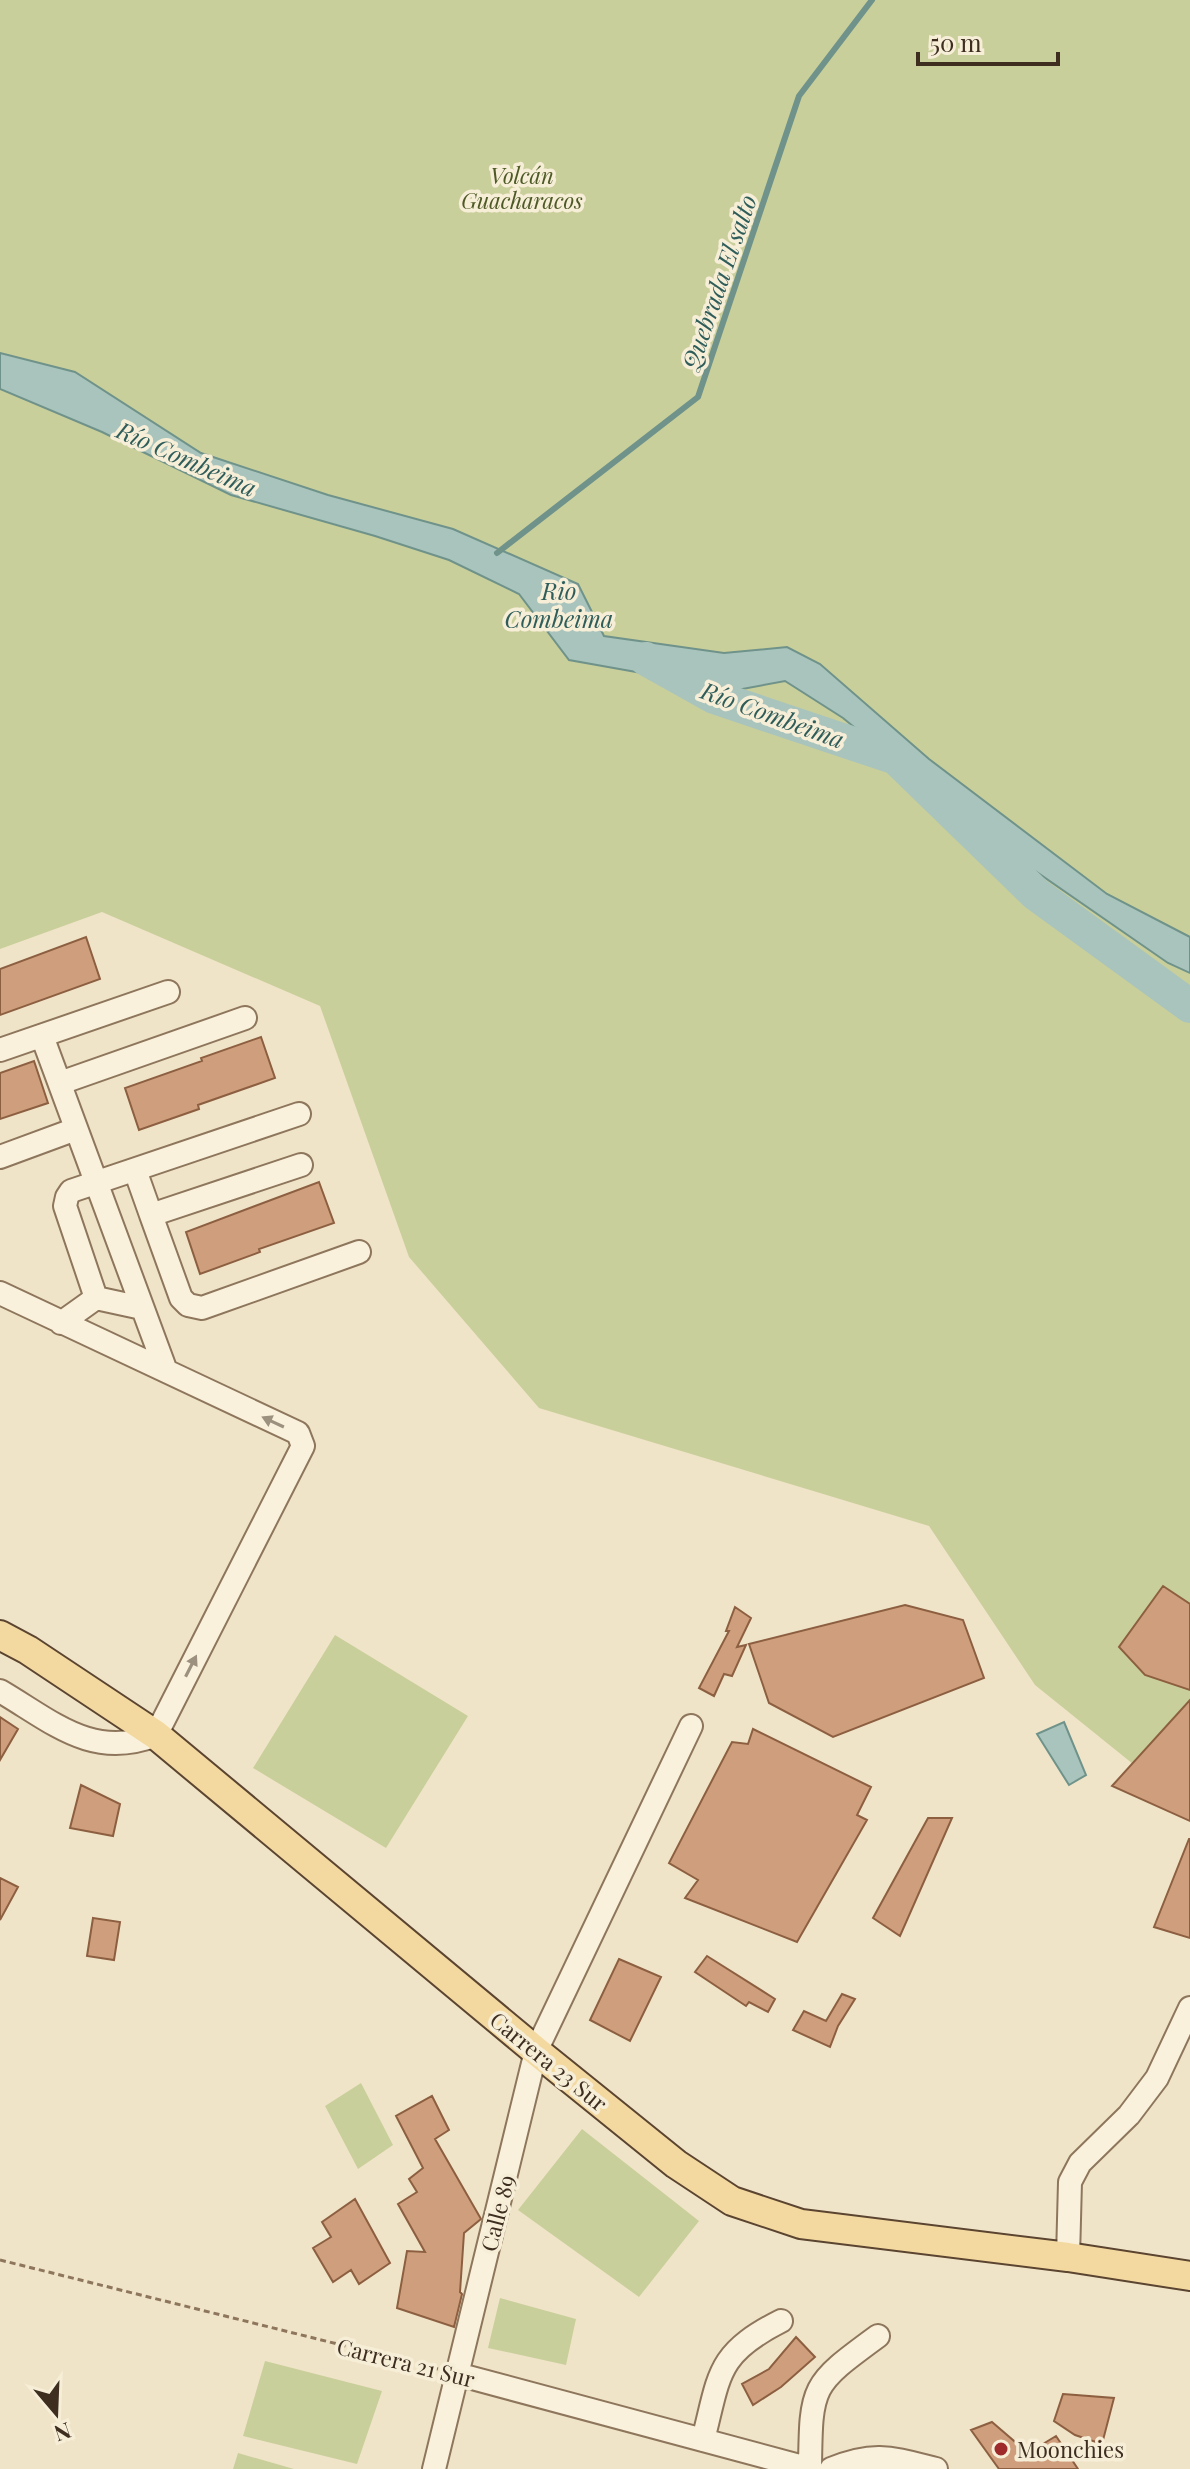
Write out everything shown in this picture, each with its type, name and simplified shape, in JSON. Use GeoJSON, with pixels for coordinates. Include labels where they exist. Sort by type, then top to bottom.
{"type":"FeatureCollection","features":[{"type":"Feature","properties":{"kind":"main road","name":"Carrera 23 Sur"},"geometry":{"type":"LineString","coordinates":[[0,1635],[28,1650],[156,1735],[536,2051],[676,2164],[732,2201],[801,2224],[1068,2257],[1190,2276]]}},
{"type":"Feature","properties":{"kind":"street"},"geometry":{"type":"LineString","coordinates":[[0,1050],[168,992]]}},
{"type":"Feature","properties":{"kind":"street"},"geometry":{"type":"LineString","coordinates":[[60,1083],[245,1018]]}},
{"type":"Feature","properties":{"kind":"street"},"geometry":{"type":"LineString","coordinates":[[42,1036],[166,1371]]}},
{"type":"Feature","properties":{"kind":"street"},"geometry":{"type":"LineString","coordinates":[[96,1298],[65,1206],[71,1191],[299,1114]]}},
{"type":"Feature","properties":{"kind":"street"},"geometry":{"type":"LineString","coordinates":[[0,1157],[76,1129]]}},
{"type":"Feature","properties":{"kind":"street"},"geometry":{"type":"LineString","coordinates":[[151,1215],[301,1165]]}},
{"type":"Feature","properties":{"kind":"street"},"geometry":{"type":"LineString","coordinates":[[135,1170],[181,1298],[188,1305],[202,1308],[359,1252]]}},
{"type":"Feature","properties":{"kind":"street"},"geometry":{"type":"LineString","coordinates":[[0,1293],[298,1433],[303,1446],[156,1735],[123,1745],[79,1737],[0,1691]]}},
{"type":"Feature","properties":{"kind":"street"},"geometry":{"type":"LineString","coordinates":[[61,1323],[96,1298],[142,1308]]}},
{"type":"Feature","properties":{"kind":"street","name":"Calle 89"},"geometry":{"type":"LineString","coordinates":[[434,2469],[536,2051],[691,1726]]}},
{"type":"Feature","properties":{"kind":"street"},"geometry":{"type":"LineString","coordinates":[[1068,2257],[1070,2182],[1080,2163],[1129,2115],[1157,2078],[1190,2008]]}},
{"type":"Feature","properties":{"kind":"street"},"geometry":{"type":"LineString","coordinates":[[703,2440],[721,2369],[732,2354],[757,2333],[781,2321]]}},
{"type":"Feature","properties":{"kind":"street"},"geometry":{"type":"LineString","coordinates":[[810,2469],[810,2420],[815,2392],[830,2370],[878,2336]]}},
{"type":"Feature","properties":{"kind":"street","name":"Carrera 21 Sur"},"geometry":{"type":"LineString","coordinates":[[457,2374],[810,2469]]}},
{"type":"Feature","properties":{"kind":"street"},"geometry":{"type":"LineString","coordinates":[[831,2469],[858,2458],[886,2457],[936,2469]]}},
{"type":"Feature","properties":{"kind":"path","name":"Carrera 21 Sur"},"geometry":{"type":"LineString","coordinates":[[0,2260],[457,2374]]}},
{"type":"Feature","properties":{"kind":"green space","name":"Volcán Guacharacos"},"geometry":{"type":"Polygon","coordinates":[[[0,0],[1190,0],[1190,1769],[1133,1764],[1035,1685],[929,1526],[539,1408],[409,1257],[320,1006],[102,912],[0,949],[0,0]]]}},
{"type":"Feature","properties":{"kind":"green space"},"geometry":{"type":"Polygon","coordinates":[[[335,1635],[468,1716],[386,1848],[253,1768],[335,1635]]]}},
{"type":"Feature","properties":{"kind":"green space"},"geometry":{"type":"Polygon","coordinates":[[[361,2083],[393,2145],[358,2169],[325,2106],[361,2083]]]}},
{"type":"Feature","properties":{"kind":"green space"},"geometry":{"type":"Polygon","coordinates":[[[582,2129],[699,2221],[639,2297],[518,2210],[582,2129]]]}},
{"type":"Feature","properties":{"kind":"green space"},"geometry":{"type":"Polygon","coordinates":[[[500,2298],[576,2319],[566,2365],[488,2348],[500,2298]]]}},
{"type":"Feature","properties":{"kind":"green space"},"geometry":{"type":"Polygon","coordinates":[[[265,2361],[382,2391],[357,2464],[243,2436],[265,2361]]]}},
{"type":"Feature","properties":{"kind":"green space"},"geometry":{"type":"Polygon","coordinates":[[[238,2453],[294,2469],[233,2469],[238,2453]]]}},
{"type":"Feature","properties":{"kind":"water","name":"Rio Combeima"},"geometry":{"type":"Polygon","coordinates":[[[0,353],[75,372],[201,453],[328,495],[453,529],[578,584],[604,636],[724,653],[787,647],[820,664],[929,759],[1107,894],[1190,937],[1190,973],[1168,963],[1002,848],[843,718],[785,681],[737,690],[569,660],[519,594],[449,560],[231,495],[102,432],[0,389],[0,353]]]}},
{"type":"Feature","properties":{"kind":"water"},"geometry":{"type":"Polygon","coordinates":[[[1064,1722],[1086,1775],[1069,1785],[1037,1734],[1064,1722]]]}},
{"type":"Feature","properties":{"kind":"building"},"geometry":{"type":"Polygon","coordinates":[[[86,937],[100,979],[0,1015],[0,969],[86,937]]]}},
{"type":"Feature","properties":{"kind":"building"},"geometry":{"type":"Polygon","coordinates":[[[261,1037],[275,1078],[139,1130],[125,1088],[261,1037]]]}},
{"type":"Feature","properties":{"kind":"building"},"geometry":{"type":"Polygon","coordinates":[[[34,1061],[48,1103],[0,1119],[0,1073],[34,1061]]]}},
{"type":"Feature","properties":{"kind":"building"},"geometry":{"type":"Polygon","coordinates":[[[319,1182],[334,1223],[200,1274],[186,1232],[319,1182]]]}},
{"type":"Feature","properties":{"kind":"building"},"geometry":{"type":"Polygon","coordinates":[[[1163,1586],[1190,1604],[1190,1690],[1145,1675],[1119,1647],[1163,1586]]]}},
{"type":"Feature","properties":{"kind":"building"},"geometry":{"type":"Polygon","coordinates":[[[905,1605],[963,1620],[984,1678],[833,1737],[769,1703],[749,1644],[905,1605]]]}},
{"type":"Feature","properties":{"kind":"building"},"geometry":{"type":"Polygon","coordinates":[[[735,1607],[751,1618],[737,1647],[746,1645],[732,1676],[724,1674],[714,1696],[699,1688],[729,1631],[726,1631],[735,1607]]]}},
{"type":"Feature","properties":{"kind":"building"},"geometry":{"type":"Polygon","coordinates":[[[1190,1700],[1190,1821],[1112,1786],[1190,1700]]]}},
{"type":"Feature","properties":{"kind":"building"},"geometry":{"type":"Polygon","coordinates":[[[0,1717],[18,1729],[0,1760],[0,1717]]]}},
{"type":"Feature","properties":{"kind":"building"},"geometry":{"type":"Polygon","coordinates":[[[753,1729],[871,1787],[857,1815],[867,1820],[797,1942],[685,1898],[698,1880],[669,1863],[732,1742],[748,1744],[753,1729]]]}},
{"type":"Feature","properties":{"kind":"building"},"geometry":{"type":"Polygon","coordinates":[[[81,1785],[120,1804],[113,1836],[70,1828],[81,1785]]]}},
{"type":"Feature","properties":{"kind":"building"},"geometry":{"type":"Polygon","coordinates":[[[928,1818],[952,1818],[900,1936],[873,1918],[928,1818]]]}},
{"type":"Feature","properties":{"kind":"building"},"geometry":{"type":"Polygon","coordinates":[[[1190,1839],[1190,1938],[1154,1927],[1190,1839]]]}},
{"type":"Feature","properties":{"kind":"building"},"geometry":{"type":"Polygon","coordinates":[[[0,1878],[18,1887],[0,1920],[0,1878]]]}},
{"type":"Feature","properties":{"kind":"building"},"geometry":{"type":"Polygon","coordinates":[[[93,1918],[120,1922],[114,1960],[87,1956],[93,1918]]]}},
{"type":"Feature","properties":{"kind":"building"},"geometry":{"type":"Polygon","coordinates":[[[707,1956],[775,1999],[768,2012],[749,2002],[746,2006],[695,1972],[707,1956]]]}},
{"type":"Feature","properties":{"kind":"building"},"geometry":{"type":"Polygon","coordinates":[[[619,1959],[661,1977],[630,2041],[590,2020],[619,1959]]]}},
{"type":"Feature","properties":{"kind":"building"},"geometry":{"type":"Polygon","coordinates":[[[842,1994],[855,1999],[838,2026],[830,2047],[793,2030],[804,2011],[826,2021],[842,1994]]]}},
{"type":"Feature","properties":{"kind":"building"},"geometry":{"type":"Polygon","coordinates":[[[432,2096],[449,2130],[435,2139],[481,2219],[464,2233],[462,2294],[454,2327],[397,2308],[407,2251],[425,2252],[398,2204],[417,2192],[409,2179],[423,2168],[396,2116],[432,2096]]]}},
{"type":"Feature","properties":{"kind":"building"},"geometry":{"type":"Polygon","coordinates":[[[355,2199],[390,2263],[359,2284],[351,2270],[333,2282],[313,2248],[331,2237],[322,2222],[355,2199]]]}},
{"type":"Feature","properties":{"kind":"building"},"geometry":{"type":"Polygon","coordinates":[[[796,2337],[815,2357],[781,2387],[753,2405],[742,2384],[769,2369],[796,2337]]]}},
{"type":"Feature","properties":{"kind":"building"},"geometry":{"type":"Polygon","coordinates":[[[1063,2394],[1114,2398],[1102,2444],[1075,2435],[1054,2421],[1063,2394]]]}},
{"type":"Feature","properties":{"kind":"building"},"geometry":{"type":"Polygon","coordinates":[[[992,2422],[1028,2453],[1056,2436],[1078,2469],[999,2469],[971,2430],[992,2422]]]}},
{"type":"Feature","properties":{"kind":"waterway","name":"Quebrada El salto"},"geometry":{"type":"LineString","coordinates":[[497,553],[698,397],[799,96],[872,0]]}},
{"type":"Feature","properties":{"kind":"waterway","name":"Río Combeima"},"geometry":{"type":"LineString","coordinates":[[646,659],[714,697],[896,758],[1036,894],[1190,1006]]}},
{"type":"Feature","properties":{"kind":"place","name":"Moonchies"},"geometry":{"type":"Point","coordinates":[1001,2449]}}]}
